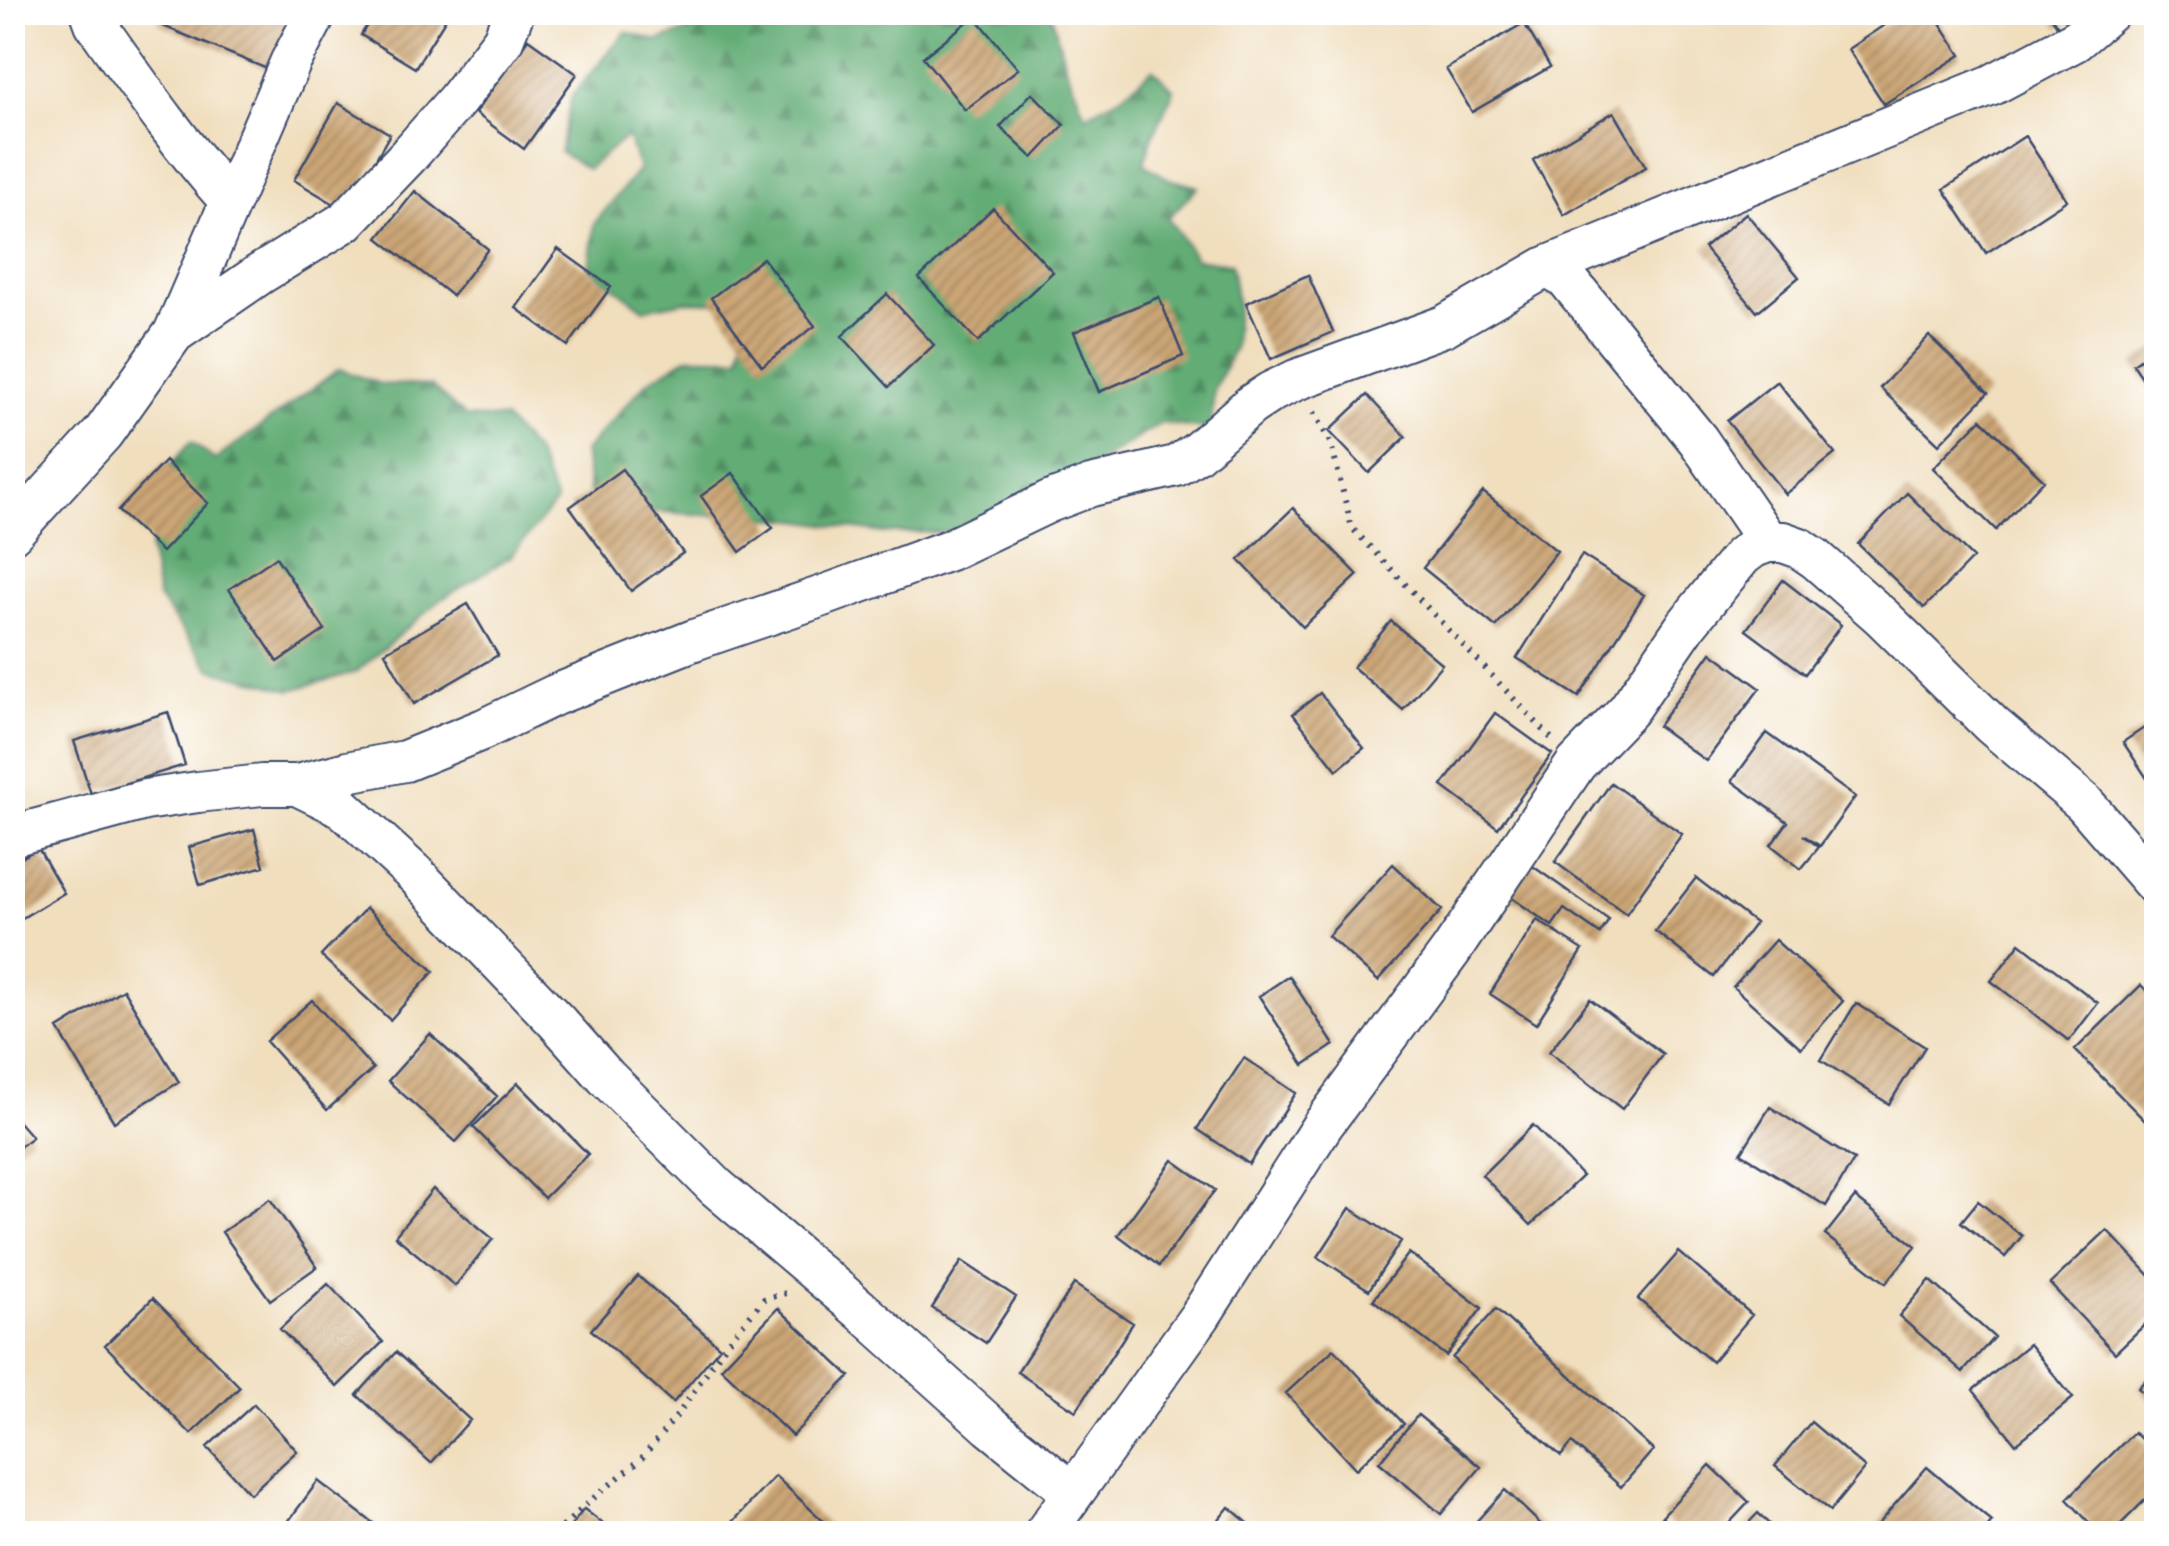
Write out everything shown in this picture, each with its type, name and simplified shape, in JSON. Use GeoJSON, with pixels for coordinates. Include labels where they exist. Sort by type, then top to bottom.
{"type":"FeatureCollection","features":[{"type":"Feature","properties":{"kind":"street"},"geometry":{"type":"LineString","coordinates":[[92,12],[95,23],[151,102],[230,201]]}},
{"type":"Feature","properties":{"kind":"street"},"geometry":{"type":"LineString","coordinates":[[12,533],[104,433],[174,333],[291,62],[317,12]]}},
{"type":"Feature","properties":{"kind":"street"},"geometry":{"type":"LineString","coordinates":[[174,333],[346,220],[456,100],[503,40],[514,12]]}},
{"type":"Feature","properties":{"kind":"street"},"geometry":{"type":"LineString","coordinates":[[12,836],[144,800],[262,785],[296,785],[404,762],[484,730],[555,695],[694,640],[949,550],[1049,502],[1091,486],[1176,466],[1271,392],[1444,326],[1546,267],[1992,84],[2075,41],[2109,12]]}},
{"type":"Feature","properties":{"kind":"street"},"geometry":{"type":"LineString","coordinates":[[1546,267],[1567,279],[1698,440],[1768,542]]}},
{"type":"Feature","properties":{"kind":"street"},"geometry":{"type":"LineString","coordinates":[[1044,1534],[1200,1316],[1322,1126],[1452,952],[1576,764],[1628,710],[1687,624],[1754,546],[1783,542],[1800,548],[1882,617],[1992,725],[2084,803],[2156,886]]}},
{"type":"Feature","properties":{"kind":"street"},"geometry":{"type":"LineString","coordinates":[[296,785],[342,807],[377,837],[702,1173],[990,1426],[1072,1492]]}},
{"type":"Feature","properties":{"kind":"path"},"geometry":{"type":"LineString","coordinates":[[1296,380],[1332,444],[1352,528],[1576,764]]}},
{"type":"Feature","properties":{"kind":"path"},"geometry":{"type":"LineString","coordinates":[[555,1534],[640,1460],[728,1340],[764,1299],[784,1293],[840,1292]]}},
{"type":"Feature","properties":{"kind":"green space"},"geometry":{"type":"Polygon","coordinates":[[[719,12],[1051,13],[1085,115],[1120,97],[1153,69],[1174,90],[1144,164],[1169,179],[1198,187],[1168,218],[1196,259],[1231,264],[1237,305],[1234,348],[1214,390],[1211,430],[1161,423],[1072,479],[957,532],[884,533],[797,520],[627,510],[589,493],[584,451],[648,381],[688,357],[740,357],[751,303],[686,301],[644,309],[589,268],[594,224],[639,169],[627,136],[587,169],[560,152],[572,95],[626,32],[658,41],[713,23],[719,12]]]}},
{"type":"Feature","properties":{"kind":"green space"},"geometry":{"type":"Polygon","coordinates":[[[339,369],[380,384],[431,386],[465,417],[504,419],[535,452],[556,502],[511,556],[439,601],[356,672],[291,690],[211,669],[158,598],[150,550],[160,476],[191,442],[215,460],[339,369]]]}},
{"type":"Feature","properties":{"kind":"building"},"geometry":{"type":"Polygon","coordinates":[[[163,12],[301,12],[277,73],[158,24],[163,12]]]}},
{"type":"Feature","properties":{"kind":"building"},"geometry":{"type":"Polygon","coordinates":[[[375,12],[450,12],[415,68],[361,35],[375,12]]]}},
{"type":"Feature","properties":{"kind":"building"},"geometry":{"type":"Polygon","coordinates":[[[1904,12],[1933,12],[1961,55],[1884,104],[1848,49],[1904,12]]]}},
{"type":"Feature","properties":{"kind":"building"},"geometry":{"type":"Polygon","coordinates":[[[2048,12],[2082,12],[2059,28],[2048,12]]]}},
{"type":"Feature","properties":{"kind":"building"},"geometry":{"type":"Polygon","coordinates":[[[975,16],[1018,69],[965,110],[923,57],[975,16]]]}},
{"type":"Feature","properties":{"kind":"building"},"geometry":{"type":"Polygon","coordinates":[[[1524,23],[1550,67],[1472,112],[1446,69],[1524,23]]]}},
{"type":"Feature","properties":{"kind":"building"},"geometry":{"type":"Polygon","coordinates":[[[528,39],[577,74],[524,149],[475,113],[528,39]]]}},
{"type":"Feature","properties":{"kind":"building"},"geometry":{"type":"Polygon","coordinates":[[[1032,93],[1064,125],[1033,158],[1000,127],[1032,93]]]}},
{"type":"Feature","properties":{"kind":"building"},"geometry":{"type":"Polygon","coordinates":[[[338,103],[390,134],[346,211],[294,180],[338,103]]]}},
{"type":"Feature","properties":{"kind":"building"},"geometry":{"type":"Polygon","coordinates":[[[1614,112],[1646,167],[1564,215],[1533,160],[1614,112]]]}},
{"type":"Feature","properties":{"kind":"building"},"geometry":{"type":"Polygon","coordinates":[[[2025,136],[2067,200],[1986,253],[1944,189],[2025,136]]]}},
{"type":"Feature","properties":{"kind":"building"},"geometry":{"type":"Polygon","coordinates":[[[415,191],[488,249],[452,296],[378,238],[415,191]]]}},
{"type":"Feature","properties":{"kind":"building"},"geometry":{"type":"Polygon","coordinates":[[[993,208],[1053,272],[978,342],[919,278],[993,208]]]}},
{"type":"Feature","properties":{"kind":"building"},"geometry":{"type":"Polygon","coordinates":[[[1746,213],[1799,277],[1757,312],[1704,248],[1746,213]]]}},
{"type":"Feature","properties":{"kind":"building"},"geometry":{"type":"Polygon","coordinates":[[[558,249],[611,287],[568,346],[516,308],[558,249]]]}},
{"type":"Feature","properties":{"kind":"building"},"geometry":{"type":"Polygon","coordinates":[[[763,258],[815,326],[762,366],[711,298],[763,258]]]}},
{"type":"Feature","properties":{"kind":"building"},"geometry":{"type":"Polygon","coordinates":[[[1308,275],[1333,332],[1271,359],[1246,303],[1308,275]]]}},
{"type":"Feature","properties":{"kind":"building"},"geometry":{"type":"Polygon","coordinates":[[[887,294],[934,345],[889,387],[842,336],[887,294]]]}},
{"type":"Feature","properties":{"kind":"building"},"geometry":{"type":"Polygon","coordinates":[[[1159,297],[1183,356],[1099,392],[1074,332],[1159,297]]]}},
{"type":"Feature","properties":{"kind":"building"},"geometry":{"type":"Polygon","coordinates":[[[1929,336],[1988,393],[1939,444],[1880,388],[1929,336]]]}},
{"type":"Feature","properties":{"kind":"building"},"geometry":{"type":"Polygon","coordinates":[[[2156,348],[2156,398],[2133,364],[2156,348]]]}},
{"type":"Feature","properties":{"kind":"building"},"geometry":{"type":"Polygon","coordinates":[[[1777,381],[1835,454],[1785,494],[1727,421],[1777,381]]]}},
{"type":"Feature","properties":{"kind":"building"},"geometry":{"type":"Polygon","coordinates":[[[1367,395],[1406,437],[1369,473],[1329,431],[1367,395]]]}},
{"type":"Feature","properties":{"kind":"building"},"geometry":{"type":"Polygon","coordinates":[[[1981,419],[2044,480],[1996,530],[1933,468],[1981,419]]]}},
{"type":"Feature","properties":{"kind":"building"},"geometry":{"type":"Polygon","coordinates":[[[165,461],[208,503],[162,552],[118,511],[165,461]]]}},
{"type":"Feature","properties":{"kind":"building"},"geometry":{"type":"Polygon","coordinates":[[[622,469],[683,553],[631,591],[570,507],[622,469]]]}},
{"type":"Feature","properties":{"kind":"building"},"geometry":{"type":"Polygon","coordinates":[[[733,473],[773,528],[740,552],[701,496],[733,473]]]}},
{"type":"Feature","properties":{"kind":"building"},"geometry":{"type":"Polygon","coordinates":[[[1483,492],[1557,551],[1496,627],[1423,568],[1483,492]]]}},
{"type":"Feature","properties":{"kind":"building"},"geometry":{"type":"Polygon","coordinates":[[[1907,493],[1973,558],[1924,608],[1858,544],[1907,493]]]}},
{"type":"Feature","properties":{"kind":"building"},"geometry":{"type":"Polygon","coordinates":[[[1293,508],[1358,575],[1303,627],[1239,560],[1293,508]]]}},
{"type":"Feature","properties":{"kind":"building"},"geometry":{"type":"Polygon","coordinates":[[[1582,555],[1644,595],[1579,697],[1517,658],[1582,555]]]}},
{"type":"Feature","properties":{"kind":"building"},"geometry":{"type":"Polygon","coordinates":[[[276,557],[325,630],[278,662],[229,589],[276,557]]]}},
{"type":"Feature","properties":{"kind":"building"},"geometry":{"type":"Polygon","coordinates":[[[1783,580],[1841,625],[1805,674],[1746,630],[1783,580]]]}},
{"type":"Feature","properties":{"kind":"building"},"geometry":{"type":"Polygon","coordinates":[[[468,604],[498,655],[414,704],[385,652],[468,604]]]}},
{"type":"Feature","properties":{"kind":"building"},"geometry":{"type":"Polygon","coordinates":[[[1391,621],[1442,664],[1403,710],[1353,667],[1391,621]]]}},
{"type":"Feature","properties":{"kind":"building"},"geometry":{"type":"Polygon","coordinates":[[[1711,652],[1760,688],[1706,761],[1658,726],[1711,652]]]}},
{"type":"Feature","properties":{"kind":"building"},"geometry":{"type":"Polygon","coordinates":[[[1320,693],[1364,748],[1337,770],[1293,714],[1320,693]]]}},
{"type":"Feature","properties":{"kind":"building"},"geometry":{"type":"Polygon","coordinates":[[[168,712],[185,765],[91,794],[74,741],[168,712]]]}},
{"type":"Feature","properties":{"kind":"building"},"geometry":{"type":"Polygon","coordinates":[[[1495,713],[1552,754],[1498,828],[1442,786],[1495,713]]]}},
{"type":"Feature","properties":{"kind":"building"},"geometry":{"type":"Polygon","coordinates":[[[2156,720],[2156,792],[2123,742],[2156,720]]]}},
{"type":"Feature","properties":{"kind":"building"},"geometry":{"type":"Polygon","coordinates":[[[1767,733],[1855,797],[1820,846],[1803,835],[1819,847],[1801,869],[1771,845],[1788,822],[1732,781],[1767,733]]]}},
{"type":"Feature","properties":{"kind":"building"},"geometry":{"type":"Polygon","coordinates":[[[1611,783],[1682,834],[1626,914],[1555,862],[1611,783]]]}},
{"type":"Feature","properties":{"kind":"building"},"geometry":{"type":"Polygon","coordinates":[[[254,829],[264,866],[200,885],[189,847],[254,829]]]}},
{"type":"Feature","properties":{"kind":"building"},"geometry":{"type":"Polygon","coordinates":[[[38,848],[64,893],[12,924],[12,864],[38,848]]]}},
{"type":"Feature","properties":{"kind":"building"},"geometry":{"type":"Polygon","coordinates":[[[1393,864],[1442,910],[1378,981],[1328,936],[1393,864]]]}},
{"type":"Feature","properties":{"kind":"building"},"geometry":{"type":"Polygon","coordinates":[[[1531,865],[1609,920],[1600,934],[1564,909],[1552,926],[1509,896],[1531,865]]]}},
{"type":"Feature","properties":{"kind":"building"},"geometry":{"type":"Polygon","coordinates":[[[1696,878],[1755,923],[1714,977],[1655,931],[1696,878]]]}},
{"type":"Feature","properties":{"kind":"building"},"geometry":{"type":"Polygon","coordinates":[[[366,908],[434,971],[390,1020],[321,956],[366,908]]]}},
{"type":"Feature","properties":{"kind":"building"},"geometry":{"type":"Polygon","coordinates":[[[1537,920],[1583,950],[1536,1024],[1490,994],[1537,920]]]}},
{"type":"Feature","properties":{"kind":"building"},"geometry":{"type":"Polygon","coordinates":[[[1775,940],[1843,1001],[1801,1048],[1733,987],[1775,940]]]}},
{"type":"Feature","properties":{"kind":"building"},"geometry":{"type":"Polygon","coordinates":[[[2020,943],[2098,1003],[2069,1041],[1991,981],[2020,943]]]}},
{"type":"Feature","properties":{"kind":"building"},"geometry":{"type":"Polygon","coordinates":[[[1289,976],[1334,1045],[1304,1065],[1259,996],[1289,976]]]}},
{"type":"Feature","properties":{"kind":"building"},"geometry":{"type":"Polygon","coordinates":[[[2141,985],[2156,1001],[2156,1119],[2150,1126],[2075,1050],[2141,985]]]}},
{"type":"Feature","properties":{"kind":"building"},"geometry":{"type":"Polygon","coordinates":[[[123,989],[179,1082],[114,1122],[58,1029],[123,989]]]}},
{"type":"Feature","properties":{"kind":"building"},"geometry":{"type":"Polygon","coordinates":[[[1590,999],[1663,1054],[1622,1109],[1549,1052],[1590,999]]]}},
{"type":"Feature","properties":{"kind":"building"},"geometry":{"type":"Polygon","coordinates":[[[312,1000],[373,1069],[327,1110],[266,1041],[312,1000]]]}},
{"type":"Feature","properties":{"kind":"building"},"geometry":{"type":"Polygon","coordinates":[[[1856,1003],[1925,1047],[1889,1104],[1821,1060],[1856,1003]]]}},
{"type":"Feature","properties":{"kind":"building"},"geometry":{"type":"Polygon","coordinates":[[[430,1034],[497,1096],[456,1142],[388,1081],[430,1034]]]}},
{"type":"Feature","properties":{"kind":"building"},"geometry":{"type":"Polygon","coordinates":[[[1244,1058],[1296,1093],[1249,1164],[1197,1129],[1244,1058]]]}},
{"type":"Feature","properties":{"kind":"building"},"geometry":{"type":"Polygon","coordinates":[[[518,1083],[588,1154],[544,1198],[473,1127],[518,1083]]]}},
{"type":"Feature","properties":{"kind":"building"},"geometry":{"type":"Polygon","coordinates":[[[1770,1107],[1854,1160],[1826,1206],[1741,1153],[1770,1107]]]}},
{"type":"Feature","properties":{"kind":"building"},"geometry":{"type":"Polygon","coordinates":[[[12,1114],[32,1137],[12,1153],[12,1114]]]}},
{"type":"Feature","properties":{"kind":"building"},"geometry":{"type":"Polygon","coordinates":[[[1533,1125],[1582,1176],[1531,1225],[1482,1175],[1533,1125]]]}},
{"type":"Feature","properties":{"kind":"building"},"geometry":{"type":"Polygon","coordinates":[[[1173,1160],[1215,1190],[1159,1266],[1118,1235],[1173,1160]]]}},
{"type":"Feature","properties":{"kind":"building"},"geometry":{"type":"Polygon","coordinates":[[[433,1189],[493,1239],[455,1286],[395,1236],[433,1189]]]}},
{"type":"Feature","properties":{"kind":"building"},"geometry":{"type":"Polygon","coordinates":[[[1855,1197],[1916,1246],[1886,1283],[1825,1235],[1855,1197]]]}},
{"type":"Feature","properties":{"kind":"building"},"geometry":{"type":"Polygon","coordinates":[[[270,1199],[317,1267],[270,1300],[222,1232],[270,1199]]]}},
{"type":"Feature","properties":{"kind":"building"},"geometry":{"type":"Polygon","coordinates":[[[1978,1201],[2022,1236],[2005,1257],[1961,1222],[1978,1201]]]}},
{"type":"Feature","properties":{"kind":"building"},"geometry":{"type":"Polygon","coordinates":[[[1350,1208],[1401,1241],[1369,1290],[1318,1257],[1350,1208]]]}},
{"type":"Feature","properties":{"kind":"building"},"geometry":{"type":"Polygon","coordinates":[[[2107,1230],[2156,1282],[2156,1314],[2115,1353],[2050,1284],[2107,1230]]]}},
{"type":"Feature","properties":{"kind":"building"},"geometry":{"type":"Polygon","coordinates":[[[1679,1252],[1752,1315],[1712,1362],[1638,1299],[1679,1252]]]}},
{"type":"Feature","properties":{"kind":"building"},"geometry":{"type":"Polygon","coordinates":[[[1409,1253],[1482,1308],[1446,1356],[1373,1300],[1409,1253]]]}},
{"type":"Feature","properties":{"kind":"building"},"geometry":{"type":"Polygon","coordinates":[[[962,1261],[1016,1297],[986,1343],[932,1308],[962,1261]]]}},
{"type":"Feature","properties":{"kind":"building"},"geometry":{"type":"Polygon","coordinates":[[[638,1276],[720,1347],[673,1403],[591,1330],[638,1276]]]}},
{"type":"Feature","properties":{"kind":"building"},"geometry":{"type":"Polygon","coordinates":[[[1930,1280],[1994,1337],[1963,1372],[1899,1316],[1930,1280]]]}},
{"type":"Feature","properties":{"kind":"building"},"geometry":{"type":"Polygon","coordinates":[[[328,1284],[383,1342],[337,1387],[280,1329],[328,1284]]]}},
{"type":"Feature","properties":{"kind":"building"},"geometry":{"type":"Polygon","coordinates":[[[1074,1284],[1133,1323],[1076,1411],[1017,1372],[1074,1284]]]}},
{"type":"Feature","properties":{"kind":"building"},"geometry":{"type":"Polygon","coordinates":[[[153,1298],[240,1387],[191,1434],[105,1345],[153,1298]]]}},
{"type":"Feature","properties":{"kind":"building"},"geometry":{"type":"Polygon","coordinates":[[[778,1308],[850,1376],[792,1436],[721,1368],[778,1308]]]}},
{"type":"Feature","properties":{"kind":"building"},"geometry":{"type":"Polygon","coordinates":[[[1496,1309],[1653,1450],[1621,1487],[1572,1443],[1561,1456],[1452,1358],[1496,1309]]]}},
{"type":"Feature","properties":{"kind":"building"},"geometry":{"type":"Polygon","coordinates":[[[2029,1344],[2073,1398],[2016,1444],[1973,1390],[2029,1344]]]}},
{"type":"Feature","properties":{"kind":"building"},"geometry":{"type":"Polygon","coordinates":[[[1334,1349],[1404,1424],[1356,1469],[1286,1393],[1334,1349]]]}},
{"type":"Feature","properties":{"kind":"building"},"geometry":{"type":"Polygon","coordinates":[[[396,1352],[470,1420],[431,1463],[357,1395],[396,1352]]]}},
{"type":"Feature","properties":{"kind":"building"},"geometry":{"type":"Polygon","coordinates":[[[2156,1369],[2156,1406],[2138,1388],[2156,1369]]]}},
{"type":"Feature","properties":{"kind":"building"},"geometry":{"type":"Polygon","coordinates":[[[254,1404],[297,1451],[250,1494],[207,1447],[254,1404]]]}},
{"type":"Feature","properties":{"kind":"building"},"geometry":{"type":"Polygon","coordinates":[[[1418,1415],[1481,1467],[1441,1514],[1379,1462],[1418,1415]]]}},
{"type":"Feature","properties":{"kind":"building"},"geometry":{"type":"Polygon","coordinates":[[[1811,1422],[1865,1468],[1830,1511],[1775,1466],[1811,1422]]]}},
{"type":"Feature","properties":{"kind":"building"},"geometry":{"type":"Polygon","coordinates":[[[2134,1432],[2156,1455],[2156,1489],[2111,1534],[2100,1534],[2067,1499],[2134,1432]]]}},
{"type":"Feature","properties":{"kind":"building"},"geometry":{"type":"Polygon","coordinates":[[[1710,1465],[1749,1502],[1719,1534],[1680,1534],[1662,1516],[1710,1465]]]}},
{"type":"Feature","properties":{"kind":"building"},"geometry":{"type":"Polygon","coordinates":[[[1927,1467],[1992,1522],[1982,1534],[1871,1532],[1927,1467]]]}},
{"type":"Feature","properties":{"kind":"building"},"geometry":{"type":"Polygon","coordinates":[[[775,1476],[837,1534],[722,1534],[775,1476]]]}},
{"type":"Feature","properties":{"kind":"building"},"geometry":{"type":"Polygon","coordinates":[[[318,1481],[373,1523],[365,1534],[279,1534],[318,1481]]]}},
{"type":"Feature","properties":{"kind":"building"},"geometry":{"type":"Polygon","coordinates":[[[1505,1490],[1551,1534],[1465,1534],[1505,1490]]]}},
{"type":"Feature","properties":{"kind":"building"},"geometry":{"type":"Polygon","coordinates":[[[1229,1507],[1261,1534],[1207,1534],[1229,1507]]]}},
{"type":"Feature","properties":{"kind":"building"},"geometry":{"type":"Polygon","coordinates":[[[584,1509],[616,1534],[565,1534],[584,1509]]]}},
{"type":"Feature","properties":{"kind":"building"},"geometry":{"type":"Polygon","coordinates":[[[1758,1513],[1779,1534],[1738,1534],[1758,1513]]]}}]}
